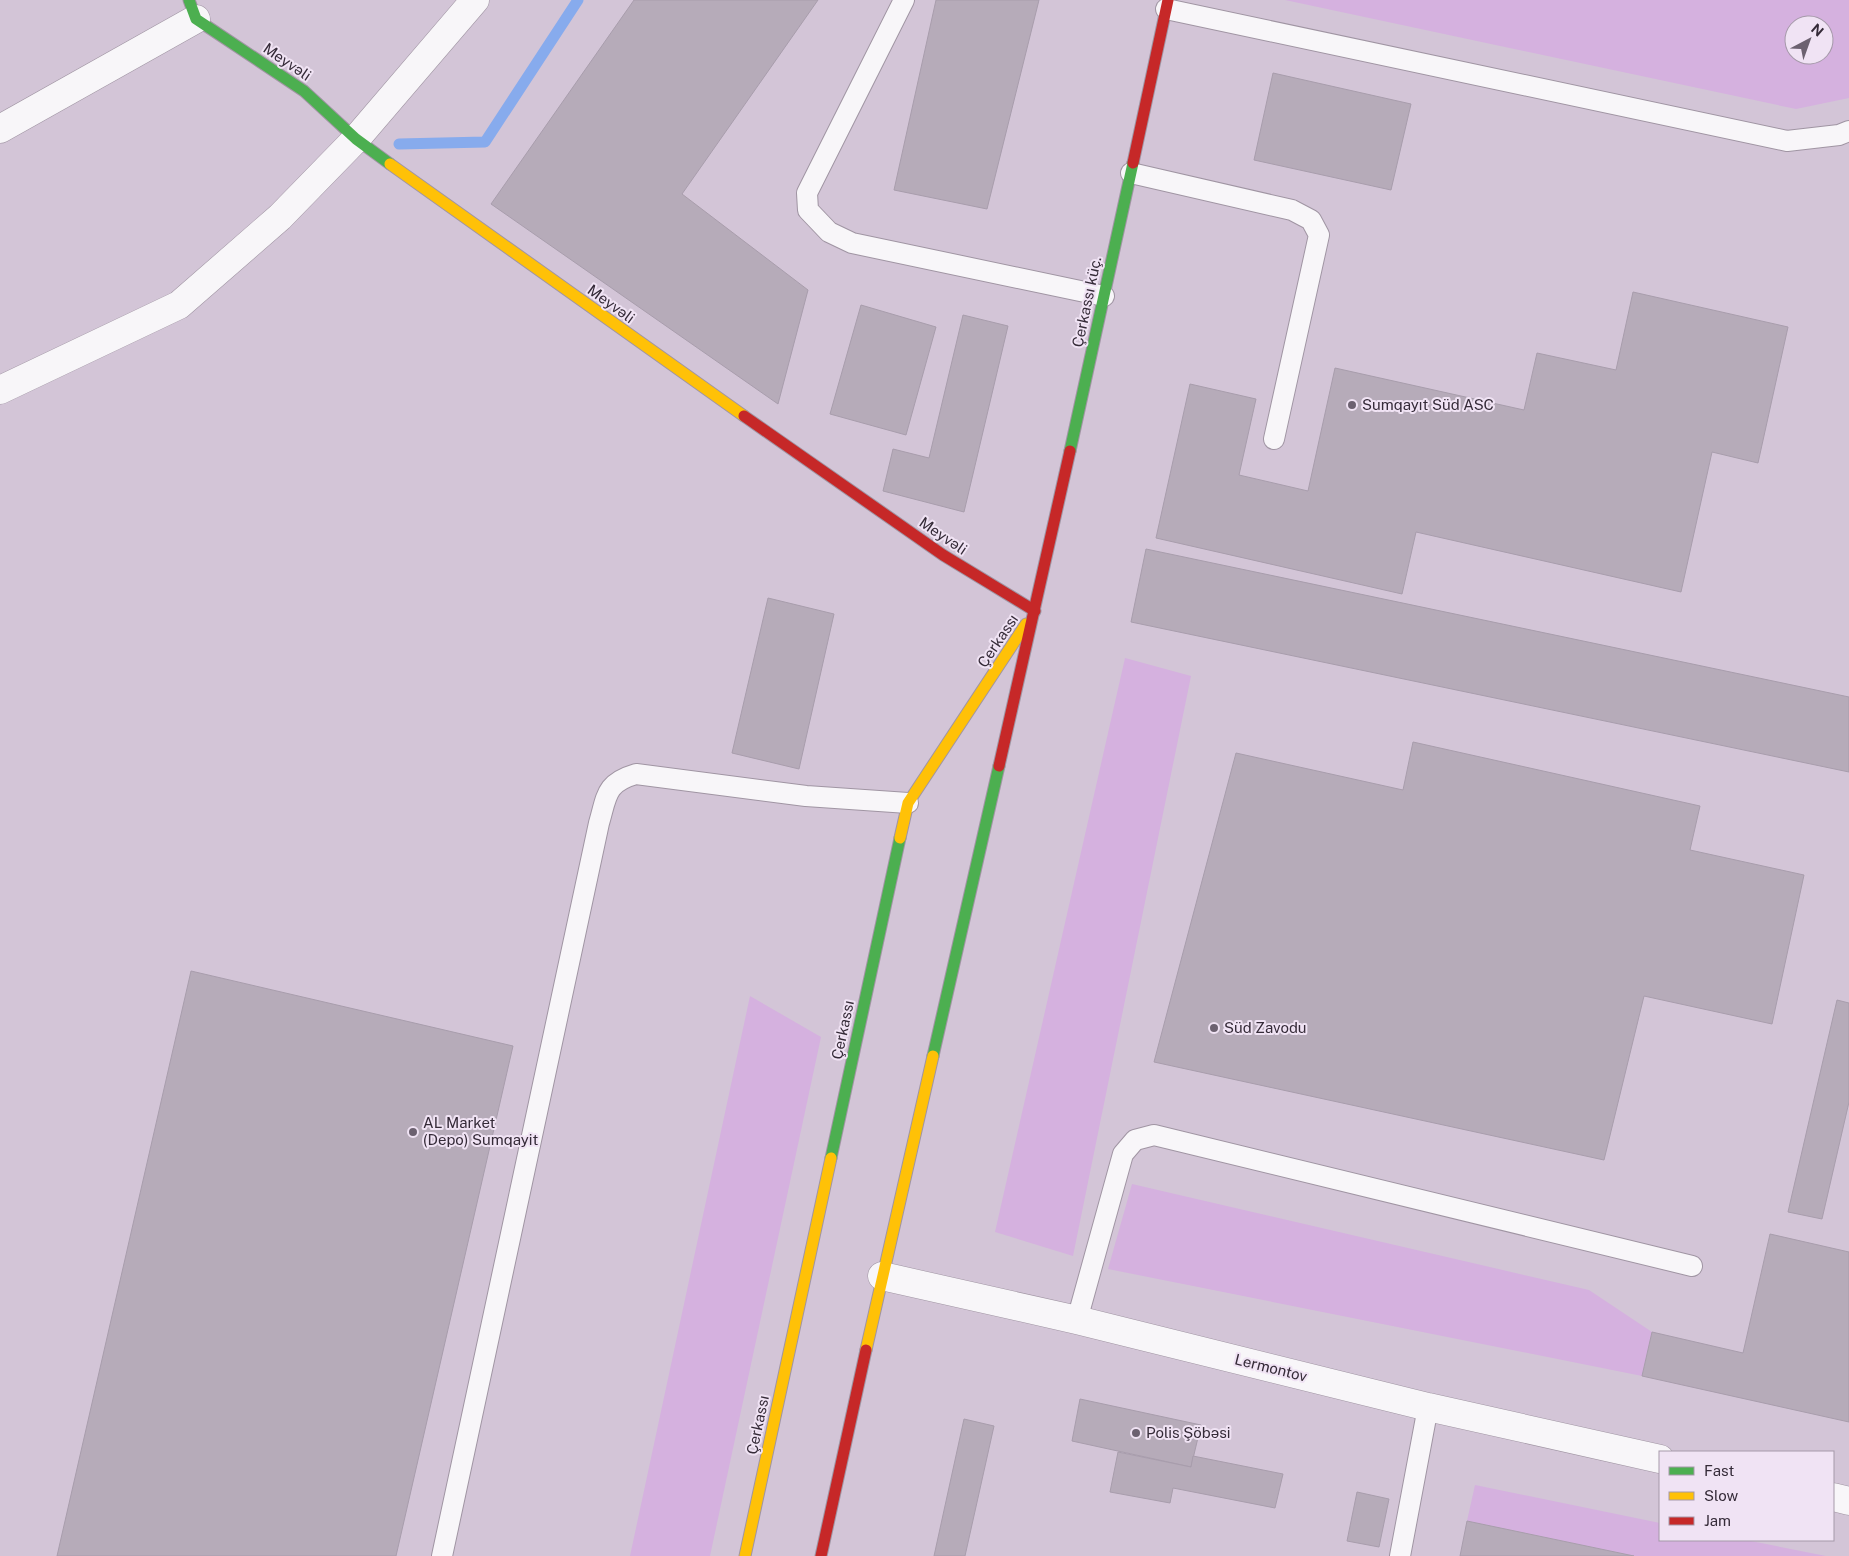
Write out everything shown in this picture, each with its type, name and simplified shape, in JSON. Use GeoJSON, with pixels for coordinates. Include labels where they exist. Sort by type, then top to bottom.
{"type":"FeatureCollection","features":[{"type":"Feature","properties":{"kind":"street"},"geometry":{"type":"LineString","coordinates":[[0,390],[179,305],[280,217],[356,139],[474,0]]}},
{"type":"Feature","properties":{"kind":"street","name":"Çerkassı küç."},"geometry":{"type":"LineString","coordinates":[[1036,611],[1167,5]]}},
{"type":"Feature","properties":{"kind":"street"},"geometry":{"type":"LineString","coordinates":[[0,129],[193,10]]}},
{"type":"Feature","properties":{"kind":"street","name":"Meyvəli"},"geometry":{"type":"LineString","coordinates":[[193,10],[304,91],[356,139],[706,390],[996,590],[1036,611]]}},
{"type":"Feature","properties":{"kind":"street","name":"Çerkassı"},"geometry":{"type":"LineString","coordinates":[[745,1556],[908,803],[1036,611]]}},
{"type":"Feature","properties":{"kind":"street","name":"Çerkassı"},"geometry":{"type":"LineString","coordinates":[[821,1556],[882,1276],[1036,611]]}},
{"type":"Feature","properties":{"kind":"street","name":"Lermontov"},"geometry":{"type":"LineString","coordinates":[[882,1276],[1077,1320],[1428,1407],[1659,1459]]}},
{"type":"Feature","properties":{"kind":"street"},"geometry":{"type":"LineString","coordinates":[[1834,1497],[1849,1501]]}},
{"type":"Feature","properties":{"kind":"lane"},"geometry":{"type":"LineString","coordinates":[[904,0],[807,193],[808,210],[829,232],[852,243],[1104,296]]}},
{"type":"Feature","properties":{"kind":"lane"},"geometry":{"type":"LineString","coordinates":[[1167,5],[1788,141],[1839,135],[1849,131]]}},
{"type":"Feature","properties":{"kind":"lane"},"geometry":{"type":"LineString","coordinates":[[1131,173],[1292,210],[1311,220],[1319,236],[1274,439]]}},
{"type":"Feature","properties":{"kind":"lane"},"geometry":{"type":"LineString","coordinates":[[442,1556],[599,823],[608,790],[621,778],[636,774],[806,796],[908,803]]}},
{"type":"Feature","properties":{"kind":"lane"},"geometry":{"type":"LineString","coordinates":[[1077,1320],[1123,1154],[1135,1140],[1154,1135],[1692,1266]]}},
{"type":"Feature","properties":{"kind":"lane"},"geometry":{"type":"LineString","coordinates":[[1400,1556],[1428,1407]]}},
{"type":"Feature","properties":{"kind":"shaded area"},"geometry":{"type":"Polygon","coordinates":[[[1285,0],[1849,0],[1849,98],[1796,109],[1285,0]]]}},
{"type":"Feature","properties":{"kind":"shaded area"},"geometry":{"type":"Polygon","coordinates":[[[1125,658],[1191,676],[1073,1256],[995,1232],[1125,658]]]}},
{"type":"Feature","properties":{"kind":"shaded area"},"geometry":{"type":"Polygon","coordinates":[[[750,996],[821,1037],[710,1556],[630,1556],[750,996]]]}},
{"type":"Feature","properties":{"kind":"shaded area"},"geometry":{"type":"Polygon","coordinates":[[[1132,1184],[1589,1290],[1652,1332],[1642,1376],[1108,1269],[1132,1184]]]}},
{"type":"Feature","properties":{"kind":"shaded area"},"geometry":{"type":"Polygon","coordinates":[[[1475,1485],[1659,1523],[1659,1541],[1751,1541],[1826,1556],[1634,1556],[1467,1521],[1475,1485]]]}},
{"type":"Feature","properties":{"kind":"building"},"geometry":{"type":"Polygon","coordinates":[[[634,0],[818,0],[682,194],[808,290],[778,404],[491,204],[634,0]]]}},
{"type":"Feature","properties":{"kind":"building"},"geometry":{"type":"Polygon","coordinates":[[[936,0],[1039,0],[987,209],[894,190],[936,0]]]}},
{"type":"Feature","properties":{"kind":"building"},"geometry":{"type":"Polygon","coordinates":[[[1273,73],[1411,104],[1391,190],[1254,160],[1273,73]]]}},
{"type":"Feature","properties":{"kind":"building"},"geometry":{"type":"Polygon","coordinates":[[[1633,292],[1788,327],[1758,463],[1712,452],[1681,592],[1416,532],[1402,594],[1156,538],[1190,384],[1256,399],[1239,475],[1308,491],[1335,368],[1524,410],[1537,353],[1616,370],[1633,292]]]}},
{"type":"Feature","properties":{"kind":"building"},"geometry":{"type":"Polygon","coordinates":[[[861,305],[936,327],[906,435],[830,414],[861,305]]]}},
{"type":"Feature","properties":{"kind":"building"},"geometry":{"type":"Polygon","coordinates":[[[963,315],[1008,326],[964,512],[883,491],[893,449],[929,458],[963,315]]]}},
{"type":"Feature","properties":{"kind":"building"},"geometry":{"type":"Polygon","coordinates":[[[1146,549],[1849,697],[1849,772],[1131,622],[1146,549]]]}},
{"type":"Feature","properties":{"kind":"building"},"geometry":{"type":"Polygon","coordinates":[[[768,598],[834,614],[799,769],[732,753],[768,598]]]}},
{"type":"Feature","properties":{"kind":"building"},"geometry":{"type":"Polygon","coordinates":[[[1413,742],[1700,806],[1690,850],[1804,875],[1772,1024],[1644,996],[1604,1160],[1154,1062],[1236,753],[1403,790],[1413,742]]]}},
{"type":"Feature","properties":{"kind":"building"},"geometry":{"type":"Polygon","coordinates":[[[191,971],[513,1046],[396,1556],[57,1556],[191,971]]]}},
{"type":"Feature","properties":{"kind":"building"},"geometry":{"type":"Polygon","coordinates":[[[1837,1000],[1849,1003],[1849,1102],[1822,1219],[1788,1212],[1837,1000]]]}},
{"type":"Feature","properties":{"kind":"building"},"geometry":{"type":"Polygon","coordinates":[[[1770,1234],[1849,1252],[1849,1422],[1642,1376],[1652,1332],[1743,1353],[1770,1234]]]}},
{"type":"Feature","properties":{"kind":"building","name":"Polis Şöbəsi"},"geometry":{"type":"Polygon","coordinates":[[[1080,1399],[1201,1425],[1191,1467],[1072,1441],[1080,1399]]]}},
{"type":"Feature","properties":{"kind":"building"},"geometry":{"type":"Polygon","coordinates":[[[964,1419],[994,1426],[965,1556],[934,1556],[964,1419]]]}},
{"type":"Feature","properties":{"kind":"building"},"geometry":{"type":"Polygon","coordinates":[[[1118,1452],[1191,1467],[1193,1456],[1283,1474],[1275,1508],[1173,1488],[1170,1503],[1110,1492],[1118,1452]]]}},
{"type":"Feature","properties":{"kind":"building"},"geometry":{"type":"Polygon","coordinates":[[[1357,1492],[1389,1499],[1379,1547],[1347,1541],[1357,1492]]]}},
{"type":"Feature","properties":{"kind":"building"},"geometry":{"type":"Polygon","coordinates":[[[1467,1521],[1634,1556],[1460,1556],[1467,1521]]]}},
{"type":"Feature","properties":{"kind":"waterway"},"geometry":{"type":"LineString","coordinates":[[399,144],[485,142],[578,0]]}},
{"type":"Feature","properties":{"kind":"traffic: fast"},"geometry":{"type":"LineString","coordinates":[[189,0],[196,19],[304,91],[356,139],[390,164]]}},
{"type":"Feature","properties":{"kind":"traffic: fast"},"geometry":{"type":"LineString","coordinates":[[1070,451],[1133,163]]}},
{"type":"Feature","properties":{"kind":"traffic: fast"},"geometry":{"type":"LineString","coordinates":[[933,1056],[999,766]]}},
{"type":"Feature","properties":{"kind":"traffic: fast"},"geometry":{"type":"LineString","coordinates":[[831,1158],[900,838]]}},
{"type":"Feature","properties":{"kind":"traffic: slow"},"geometry":{"type":"LineString","coordinates":[[390,164],[744,416]]}},
{"type":"Feature","properties":{"kind":"traffic: slow"},"geometry":{"type":"LineString","coordinates":[[900,838],[908,803],[1026,624]]}},
{"type":"Feature","properties":{"kind":"traffic: slow"},"geometry":{"type":"LineString","coordinates":[[866,1350],[933,1056]]}},
{"type":"Feature","properties":{"kind":"traffic: slow"},"geometry":{"type":"LineString","coordinates":[[745,1556],[831,1158]]}},
{"type":"Feature","properties":{"kind":"traffic: jam"},"geometry":{"type":"LineString","coordinates":[[1133,163],[1168,0]]}},
{"type":"Feature","properties":{"kind":"traffic: jam"},"geometry":{"type":"LineString","coordinates":[[744,416],[943,555],[1035,611]]}},
{"type":"Feature","properties":{"kind":"traffic: jam"},"geometry":{"type":"LineString","coordinates":[[999,766],[1070,451]]}},
{"type":"Feature","properties":{"kind":"traffic: jam"},"geometry":{"type":"LineString","coordinates":[[821,1556],[866,1350]]}},
{"type":"Feature","properties":{"kind":"place","name":"Sumqayıt Süd ASC"},"geometry":{"type":"Point","coordinates":[1352,405]}},
{"type":"Feature","properties":{"kind":"place","name":"Süd Zavodu"},"geometry":{"type":"Point","coordinates":[1214,1028]}},
{"type":"Feature","properties":{"kind":"place","name":"AL Market (Depo) Sumqayit"},"geometry":{"type":"Point","coordinates":[413,1132]}},
{"type":"Feature","properties":{"kind":"place","name":"Polis Şöbəsi"},"geometry":{"type":"Point","coordinates":[1136,1433]}}]}
